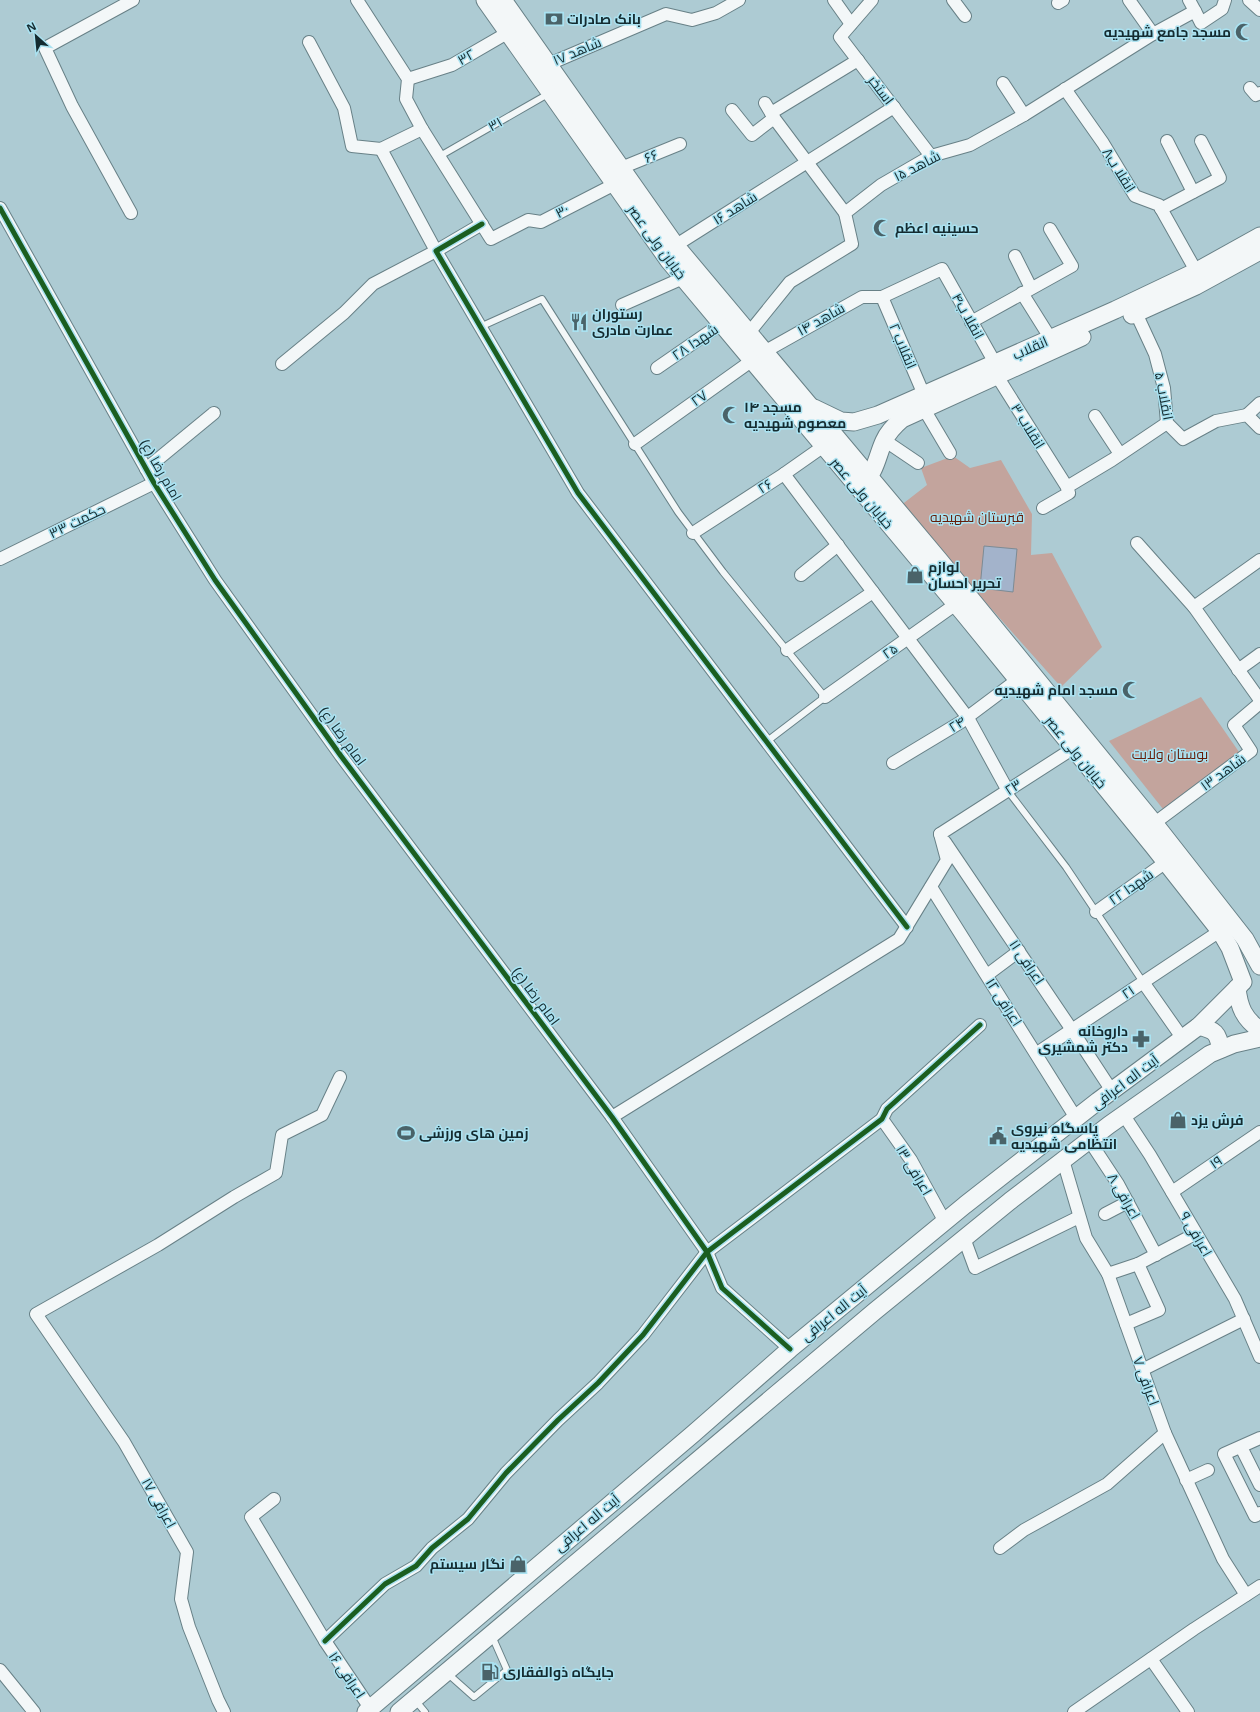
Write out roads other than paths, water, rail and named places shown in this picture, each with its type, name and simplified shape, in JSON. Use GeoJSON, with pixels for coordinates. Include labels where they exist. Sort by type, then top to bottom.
{"type":"FeatureCollection","features":[{"type":"Feature","properties":{"kind":"main road","name":"خیابان ولی عصر"},"geometry":{"type":"LineString","coordinates":[[485,0],[514,29],[541,67],[621,168],[670,249]]}},
{"type":"Feature","properties":{"kind":"main road","name":"خیابان ولی عصر"},"geometry":{"type":"LineString","coordinates":[[503,0],[514,29]]}},
{"type":"Feature","properties":{"kind":"main road","name":"خیابان ولی عصر"},"geometry":{"type":"LineString","coordinates":[[541,67],[550,93],[615,184],[863,482],[956,604],[1017,680],[1080,744]]}},
{"type":"Feature","properties":{"kind":"main road","name":"انقلاب"},"geometry":{"type":"LineString","coordinates":[[1053,344],[1136,313],[1200,277],[1260,236]]}},
{"type":"Feature","properties":{"kind":"main road","name":"انقلاب"},"geometry":{"type":"LineString","coordinates":[[802,409],[841,421],[854,422],[924,402],[1260,251]]}},
{"type":"Feature","properties":{"kind":"main road","name":"انقلاب"},"geometry":{"type":"LineString","coordinates":[[863,482],[884,440],[895,425],[924,402]]}},
{"type":"Feature","properties":{"kind":"main road","name":"خیابان ولی عصر"},"geometry":{"type":"LineString","coordinates":[[863,482],[933,552],[1080,744],[1148,828],[1245,939],[1260,966]]}},
{"type":"Feature","properties":{"kind":"main road","name":"خیابان ولی عصر"},"geometry":{"type":"LineString","coordinates":[[1148,828],[1166,862],[1220,931],[1230,948],[1240,985],[1239,1003],[1244,1015],[1260,1030]]}},
{"type":"Feature","properties":{"kind":"main road","name":"آیت اله اعرافی"},"geometry":{"type":"LineString","coordinates":[[368,1710],[693,1434],[790,1349],[945,1222],[1076,1118],[1199,1026],[1249,976],[1260,974]]}},
{"type":"Feature","properties":{"kind":"main road"},"geometry":{"type":"LineString","coordinates":[[1199,1026],[1213,1030],[1218,1035],[1221,1049]]}},
{"type":"Feature","properties":{"kind":"main road","name":"آیت اله اعرافی"},"geometry":{"type":"LineString","coordinates":[[399,1712],[964,1238],[1063,1160],[1123,1114],[1210,1054],[1234,1044],[1260,1038]]}},
{"type":"Feature","properties":{"kind":"main road"},"geometry":{"type":"LineString","coordinates":[[478,1616],[492,1634]]}},
{"type":"Feature","properties":{"kind":"street"},"geometry":{"type":"LineString","coordinates":[[131,213],[72,106],[45,48],[133,0]]}},
{"type":"Feature","properties":{"kind":"street"},"geometry":{"type":"LineString","coordinates":[[282,364],[344,313],[373,284],[436,252],[482,224],[422,128],[406,99],[408,79],[357,0]]}},
{"type":"Feature","properties":{"kind":"street","name":"شاهد ۱۷"},"geometry":{"type":"LineString","coordinates":[[541,67],[666,14],[692,20],[716,13],[738,0]]}},
{"type":"Feature","properties":{"kind":"street"},"geometry":{"type":"LineString","coordinates":[[834,0],[851,24]]}},
{"type":"Feature","properties":{"kind":"street","name":"استخر"},"geometry":{"type":"LineString","coordinates":[[872,0],[840,37],[931,156]]}},
{"type":"Feature","properties":{"kind":"street"},"geometry":{"type":"LineString","coordinates":[[953,0],[965,16]]}},
{"type":"Feature","properties":{"kind":"street"},"geometry":{"type":"LineString","coordinates":[[1129,0],[1153,34]]}},
{"type":"Feature","properties":{"kind":"street"},"geometry":{"type":"LineString","coordinates":[[1189,0],[1201,23],[1222,9],[1225,0]]}},
{"type":"Feature","properties":{"kind":"street"},"geometry":{"type":"LineString","coordinates":[[1249,0],[1260,10]]}},
{"type":"Feature","properties":{"kind":"street","name":"شاهد ۱۵"},"geometry":{"type":"LineString","coordinates":[[845,213],[881,185],[931,156],[970,145],[1024,115],[1153,34],[1195,11]]}},
{"type":"Feature","properties":{"kind":"street","name":"۳۲"},"geometry":{"type":"LineString","coordinates":[[408,79],[452,65],[514,29]]}},
{"type":"Feature","properties":{"kind":"street"},"geometry":{"type":"LineString","coordinates":[[309,42],[344,108],[352,146],[381,149],[422,128]]}},
{"type":"Feature","properties":{"kind":"street"},"geometry":{"type":"LineString","coordinates":[[732,110],[752,136],[770,111],[858,60]]}},
{"type":"Feature","properties":{"kind":"street"},"geometry":{"type":"LineString","coordinates":[[1003,83],[1024,115]]}},
{"type":"Feature","properties":{"kind":"street","name":"انقلا ب۸"},"geometry":{"type":"LineString","coordinates":[[1065,88],[1135,196],[1158,204],[1200,277]]}},
{"type":"Feature","properties":{"kind":"street","name":"شاهد ۱۶"},"geometry":{"type":"LineString","coordinates":[[670,249],[894,107]]}},
{"type":"Feature","properties":{"kind":"street"},"geometry":{"type":"LineString","coordinates":[[742,338],[790,282],[852,244],[845,213],[770,111]]}},
{"type":"Feature","properties":{"kind":"street"},"geometry":{"type":"LineString","coordinates":[[1167,141],[1193,192]]}},
{"type":"Feature","properties":{"kind":"street"},"geometry":{"type":"LineString","coordinates":[[1161,209],[1220,178],[1201,141]]}},
{"type":"Feature","properties":{"kind":"street","name":"۶۶"},"geometry":{"type":"LineString","coordinates":[[621,168],[680,144]]}},
{"type":"Feature","properties":{"kind":"street"},"geometry":{"type":"LineString","coordinates":[[381,149],[436,252],[578,493],[907,927]]}},
{"type":"Feature","properties":{"kind":"street"},"geometry":{"type":"LineString","coordinates":[[615,184],[621,168]]}},
{"type":"Feature","properties":{"kind":"street","name":"۳۰"},"geometry":{"type":"LineString","coordinates":[[482,224],[492,238],[528,220],[540,222],[615,184]]}},
{"type":"Feature","properties":{"kind":"street","name":"امام رضا (ع)"},"geometry":{"type":"LineString","coordinates":[[0,208],[154,483],[215,580],[318,723],[612,1117],[707,1252],[722,1288],[790,1349]]}},
{"type":"Feature","properties":{"kind":"street"},"geometry":{"type":"LineString","coordinates":[[971,322],[1072,266],[1050,229]]}},
{"type":"Feature","properties":{"kind":"street"},"geometry":{"type":"LineString","coordinates":[[1015,256],[1027,291],[1053,344]]}},
{"type":"Feature","properties":{"kind":"street","name":"انقلا ب۴"},"geometry":{"type":"LineString","coordinates":[[882,297],[942,269],[996,370]]}},
{"type":"Feature","properties":{"kind":"street"},"geometry":{"type":"LineString","coordinates":[[622,305],[689,274]]}},
{"type":"Feature","properties":{"kind":"street","name":"شاهد ۱۴"},"geometry":{"type":"LineString","coordinates":[[758,356],[862,297],[882,297]]}},
{"type":"Feature","properties":{"kind":"street","name":"انقلاب ۲"},"geometry":{"type":"LineString","coordinates":[[882,297],[924,402],[950,453]]}},
{"type":"Feature","properties":{"kind":"street","name":"انقلاب ۵"},"geometry":{"type":"LineString","coordinates":[[1136,313],[1155,354],[1164,388],[1167,423],[1183,439],[1216,421],[1247,415]]}},
{"type":"Feature","properties":{"kind":"street","name":"شهدا ۲۸"},"geometry":{"type":"LineString","coordinates":[[657,368],[727,320]]}},
{"type":"Feature","properties":{"kind":"street","name":"۲۷"},"geometry":{"type":"LineString","coordinates":[[635,444],[758,356]]}},
{"type":"Feature","properties":{"kind":"street","name":"انقلاب ۳"},"geometry":{"type":"LineString","coordinates":[[996,370],[1067,487]]}},
{"type":"Feature","properties":{"kind":"street"},"geometry":{"type":"LineString","coordinates":[[1260,403],[1247,415],[1260,428]]}},
{"type":"Feature","properties":{"kind":"street"},"geometry":{"type":"LineString","coordinates":[[146,469],[214,413]]}},
{"type":"Feature","properties":{"kind":"street"},"geometry":{"type":"LineString","coordinates":[[1095,416],[1120,454]]}},
{"type":"Feature","properties":{"kind":"street"},"geometry":{"type":"LineString","coordinates":[[1043,508],[1069,493],[1067,487],[1167,423]]}},
{"type":"Feature","properties":{"kind":"street"},"geometry":{"type":"LineString","coordinates":[[884,440],[918,463]]}},
{"type":"Feature","properties":{"kind":"street","name":"۲۶"},"geometry":{"type":"LineString","coordinates":[[694,533],[830,442]]}},
{"type":"Feature","properties":{"kind":"street"},"geometry":{"type":"LineString","coordinates":[[784,474],[968,718],[1008,791]]}},
{"type":"Feature","properties":{"kind":"street","name":"حکمت ۳۳"},"geometry":{"type":"LineString","coordinates":[[0,559],[154,483]]}},
{"type":"Feature","properties":{"kind":"street"},"geometry":{"type":"LineString","coordinates":[[1137,543],[1194,607],[1260,701]]}},
{"type":"Feature","properties":{"kind":"street"},"geometry":{"type":"LineString","coordinates":[[801,575],[838,545]]}},
{"type":"Feature","properties":{"kind":"street"},"geometry":{"type":"LineString","coordinates":[[1194,607],[1260,560]]}},
{"type":"Feature","properties":{"kind":"street"},"geometry":{"type":"LineString","coordinates":[[787,650],[873,592]]}},
{"type":"Feature","properties":{"kind":"street","name":"۲۵"},"geometry":{"type":"LineString","coordinates":[[825,697],[956,604]]}},
{"type":"Feature","properties":{"kind":"street"},"geometry":{"type":"LineString","coordinates":[[1238,670],[1260,654]]}},
{"type":"Feature","properties":{"kind":"street","name":"۲۴"},"geometry":{"type":"LineString","coordinates":[[893,763],[968,718],[1017,680]]}},
{"type":"Feature","properties":{"kind":"street","name":"شاهد ۱۳"},"geometry":{"type":"LineString","coordinates":[[1148,828],[1252,752],[1234,725],[1260,701]]}},
{"type":"Feature","properties":{"kind":"street"},"geometry":{"type":"LineString","coordinates":[[1240,735],[1260,753]]}},
{"type":"Feature","properties":{"kind":"street","name":"۲۳"},"geometry":{"type":"LineString","coordinates":[[940,834],[1080,744]]}},
{"type":"Feature","properties":{"kind":"street"},"geometry":{"type":"LineString","coordinates":[[612,1117],[899,939],[947,860],[940,834]]}},
{"type":"Feature","properties":{"kind":"street","name":"اعرافی ۱۱"},"geometry":{"type":"LineString","coordinates":[[940,834],[1112,1091]]}},
{"type":"Feature","properties":{"kind":"street","name":"شهدا ۲۲"},"geometry":{"type":"LineString","coordinates":[[1096,912],[1166,862]]}},
{"type":"Feature","properties":{"kind":"street","name":"اعرافی ۱۲"},"geometry":{"type":"LineString","coordinates":[[931,887],[1037,1053],[1076,1118]]}},
{"type":"Feature","properties":{"kind":"street","name":"۲۱"},"geometry":{"type":"LineString","coordinates":[[1037,1053],[1220,931]]}},
{"type":"Feature","properties":{"kind":"street"},"geometry":{"type":"LineString","coordinates":[[987,976],[1019,951]]}},
{"type":"Feature","properties":{"kind":"street"},"geometry":{"type":"LineString","coordinates":[[1143,982],[1182,1039]]}},
{"type":"Feature","properties":{"kind":"street"},"geometry":{"type":"LineString","coordinates":[[325,1641],[385,1584],[416,1566],[432,1548],[468,1519],[506,1473],[558,1420],[598,1383],[643,1335],[707,1252],[882,1119],[887,1109],[980,1025]]}},
{"type":"Feature","properties":{"kind":"street","name":"اعرافی ۱۷"},"geometry":{"type":"LineString","coordinates":[[224,1712],[189,1627],[181,1599],[186,1552],[124,1442],[36,1314],[151,1249],[234,1197],[276,1173],[282,1135],[322,1115],[340,1077]]}},
{"type":"Feature","properties":{"kind":"street","name":"اعرافی ۹"},"geometry":{"type":"LineString","coordinates":[[1123,1114],[1150,1155],[1195,1234],[1235,1299],[1260,1357]]}},
{"type":"Feature","properties":{"kind":"street","name":"اعرافی ۱۳"},"geometry":{"type":"LineString","coordinates":[[882,1119],[911,1160],[945,1222]]}},
{"type":"Feature","properties":{"kind":"street","name":"۱۹"},"geometry":{"type":"LineString","coordinates":[[1172,1192],[1260,1132]]}},
{"type":"Feature","properties":{"kind":"street","name":"اعرافی ۸"},"geometry":{"type":"LineString","coordinates":[[1089,1140],[1128,1202],[1156,1255]]}},
{"type":"Feature","properties":{"kind":"street","name":"اعرافی ۷"},"geometry":{"type":"LineString","coordinates":[[1063,1160],[1086,1238],[1108,1274],[1165,1433],[1223,1558],[1246,1595]]}},
{"type":"Feature","properties":{"kind":"street"},"geometry":{"type":"LineString","coordinates":[[1105,1214],[1128,1202]]}},
{"type":"Feature","properties":{"kind":"street"},"geometry":{"type":"LineString","coordinates":[[964,1238],[974,1268],[1079,1217]]}},
{"type":"Feature","properties":{"kind":"street"},"geometry":{"type":"LineString","coordinates":[[1108,1274],[1138,1264],[1195,1234]]}},
{"type":"Feature","properties":{"kind":"street"},"geometry":{"type":"LineString","coordinates":[[1126,1324],[1159,1310],[1138,1264]]}},
{"type":"Feature","properties":{"kind":"street"},"geometry":{"type":"LineString","coordinates":[[1142,1370],[1244,1320]]}},
{"type":"Feature","properties":{"kind":"street"},"geometry":{"type":"LineString","coordinates":[[1000,1548],[1024,1530],[1107,1484],[1165,1433]]}},
{"type":"Feature","properties":{"kind":"street"},"geometry":{"type":"LineString","coordinates":[[1260,1438],[1224,1454],[1255,1516],[1260,1513]]}},
{"type":"Feature","properties":{"kind":"street"},"geometry":{"type":"LineString","coordinates":[[1241,1447],[1260,1485]]}},
{"type":"Feature","properties":{"kind":"street"},"geometry":{"type":"LineString","coordinates":[[1186,1480],[1208,1470]]}},
{"type":"Feature","properties":{"kind":"street","name":"اعرافی ۱۶"},"geometry":{"type":"LineString","coordinates":[[274,1499],[251,1517],[368,1710]]}},
{"type":"Feature","properties":{"kind":"street"},"geometry":{"type":"LineString","coordinates":[[1074,1712],[1151,1660],[1194,1628],[1260,1586]]}},
{"type":"Feature","properties":{"kind":"street"},"geometry":{"type":"LineString","coordinates":[[1151,1660],[1188,1712]]}},
{"type":"Feature","properties":{"kind":"street"},"geometry":{"type":"LineString","coordinates":[[0,1670],[34,1712]]}},
{"type":"Feature","properties":{"kind":"lane","name":"۳۱"},"geometry":{"type":"LineString","coordinates":[[440,156],[550,93]]}},
{"type":"Feature","properties":{"kind":"lane"},"geometry":{"type":"LineString","coordinates":[[480,327],[542,299],[678,512],[825,697],[766,742]]}},
{"type":"Feature","properties":{"kind":"lane"},"geometry":{"type":"LineString","coordinates":[[1008,791],[1066,867],[1143,982]]}},
{"type":"Feature","properties":{"kind":"lane"},"geometry":{"type":"LineString","coordinates":[[446,1672],[474,1697],[507,1670],[492,1634]]}},
{"type":"Feature","properties":{"kind":"lane"},"geometry":{"type":"LineString","coordinates":[[414,1699],[425,1712]]}},
{"type":"Feature","properties":{"kind":"place","name":"بانک صادرات"},"geometry":{"type":"Point","coordinates":[554,19]}},
{"type":"Feature","properties":{"kind":"place","name":"مسجد جامع شهیدیه"},"geometry":{"type":"Point","coordinates":[1244,32]}},
{"type":"Feature","properties":{"kind":"place","name":"حسینیه اعظم"},"geometry":{"type":"Point","coordinates":[882,228]}},
{"type":"Feature","properties":{"kind":"place","name":"رستوران عمارت مادری"},"geometry":{"type":"Point","coordinates":[579,322]}},
{"type":"Feature","properties":{"kind":"place","name":"مسجد ۱۴ معصوم شهیدیه"},"geometry":{"type":"Point","coordinates":[731,415]}},
{"type":"Feature","properties":{"kind":"place","name":"لوازم تحریر احسان"},"geometry":{"type":"Point","coordinates":[915,575]}},
{"type":"Feature","properties":{"kind":"place","name":"مسجد امام شهیدیه"},"geometry":{"type":"Point","coordinates":[1131,690]}},
{"type":"Feature","properties":{"kind":"place","name":"داروخانه دکتر شمشیری"},"geometry":{"type":"Point","coordinates":[1141,1039]}},
{"type":"Feature","properties":{"kind":"place","name":"فرش یزد"},"geometry":{"type":"Point","coordinates":[1178,1120]}},
{"type":"Feature","properties":{"kind":"place","name":"زمین های ورزشی"},"geometry":{"type":"Point","coordinates":[406,1133]}},
{"type":"Feature","properties":{"kind":"place","name":"پاسگاه نیروی انتظامی شهیدیه"},"geometry":{"type":"Point","coordinates":[998,1136]}},
{"type":"Feature","properties":{"kind":"place","name":"نگار سیستم"},"geometry":{"type":"Point","coordinates":[518,1564]}},
{"type":"Feature","properties":{"kind":"place","name":"جایگاه ذوالفقاری"},"geometry":{"type":"Point","coordinates":[490,1672]}},
{"type":"Feature","properties":{"kind":"park label","name":"قبرستان شهیدیه"},"geometry":{"type":"Point","coordinates":[977,517]}},
{"type":"Feature","properties":{"kind":"park label","name":"بوستان ولایت"},"geometry":{"type":"Point","coordinates":[1170,754]}}]}
